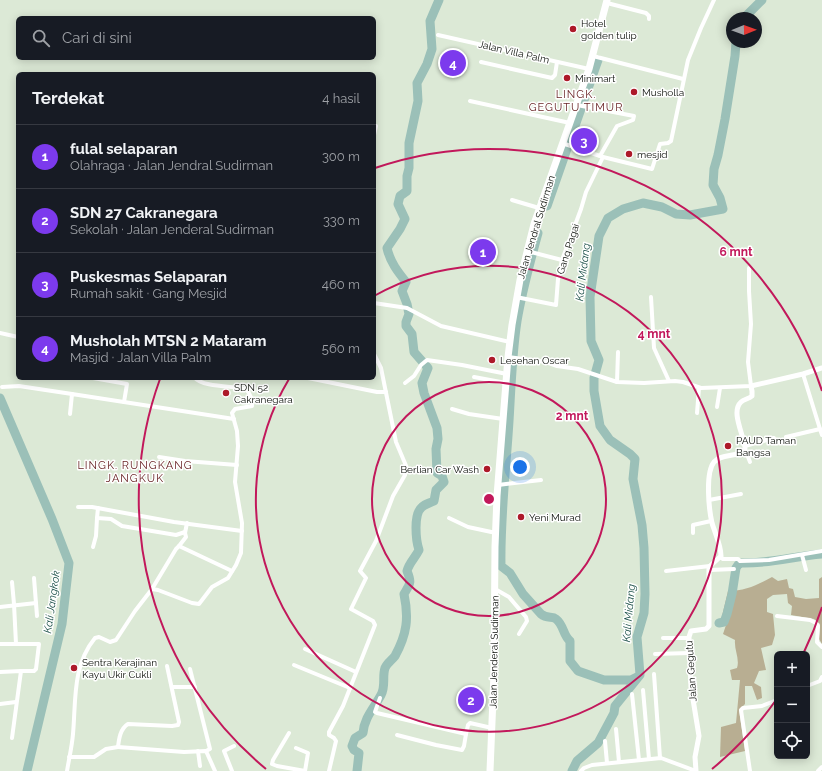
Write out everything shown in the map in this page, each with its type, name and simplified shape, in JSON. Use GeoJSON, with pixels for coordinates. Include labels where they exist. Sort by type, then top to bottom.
{"type":"FeatureCollection","features":[{"type":"Feature","properties":{"kind":"highway","name":"Jalan Jendral Sudirman"},"geometry":{"type":"LineString","coordinates":[[496,532],[502,485],[503,418],[510,357],[510,342],[531,252],[539,208],[589,69],[607,2]]}},
{"type":"Feature","properties":{"kind":"highway","name":"Jalan Jenderal Sudirman"},"geometry":{"type":"LineString","coordinates":[[490,771],[496,532]]}},
{"type":"Feature","properties":{"kind":"street"},"geometry":{"type":"LineString","coordinates":[[562,143],[602,156],[652,169],[660,144],[671,141],[683,79],[693,48],[714,0]]}},
{"type":"Feature","properties":{"kind":"street"},"geometry":{"type":"LineString","coordinates":[[607,2],[646,12],[649,19]]}},
{"type":"Feature","properties":{"kind":"street","name":"Jalan Villa Palm"},"geometry":{"type":"LineString","coordinates":[[438,35],[589,69]]}},
{"type":"Feature","properties":{"kind":"street"},"geometry":{"type":"LineString","coordinates":[[593,56],[661,75],[683,79]]}},
{"type":"Feature","properties":{"kind":"street"},"geometry":{"type":"LineString","coordinates":[[481,62],[552,78],[555,75],[557,62]]}},
{"type":"Feature","properties":{"kind":"street"},"geometry":{"type":"LineString","coordinates":[[470,101],[570,124]]}},
{"type":"Feature","properties":{"kind":"street","name":"Gang Pagai"},"geometry":{"type":"LineString","coordinates":[[520,298],[556,305],[558,279],[562,260],[586,192],[616,126],[633,120],[634,116],[577,105]]}},
{"type":"Feature","properties":{"kind":"street"},"geometry":{"type":"LineString","coordinates":[[512,200],[539,208]]}},
{"type":"Feature","properties":{"kind":"street"},"geometry":{"type":"LineString","coordinates":[[531,252],[562,260]]}},
{"type":"Feature","properties":{"kind":"street"},"geometry":{"type":"LineString","coordinates":[[749,268],[748,291],[750,324],[748,362],[752,396],[740,403],[738,409],[739,427],[750,462]]}},
{"type":"Feature","properties":{"kind":"street"},"geometry":{"type":"LineString","coordinates":[[651,297],[654,348],[670,381]]}},
{"type":"Feature","properties":{"kind":"street"},"geometry":{"type":"LineString","coordinates":[[376,303],[407,308],[441,326],[510,342]]}},
{"type":"Feature","properties":{"kind":"street"},"geometry":{"type":"LineString","coordinates":[[0,333],[16,337]]}},
{"type":"Feature","properties":{"kind":"street"},"geometry":{"type":"LineString","coordinates":[[617,382],[618,352]]}},
{"type":"Feature","properties":{"kind":"street"},"geometry":{"type":"LineString","coordinates":[[329,771],[336,741],[329,735],[329,732],[343,706],[375,624],[353,611],[351,608],[366,578],[360,572],[376,541],[393,496],[405,475],[407,468],[396,442],[380,364],[376,357]]}},
{"type":"Feature","properties":{"kind":"street"},"geometry":{"type":"LineString","coordinates":[[510,357],[536,360],[585,372],[603,379],[617,382],[644,383],[670,381],[683,382],[699,388],[751,386],[822,368]]}},
{"type":"Feature","properties":{"kind":"street"},"geometry":{"type":"LineString","coordinates":[[405,382],[414,376],[427,360],[507,374]]}},
{"type":"Feature","properties":{"kind":"street"},"geometry":{"type":"LineString","coordinates":[[803,374],[822,435]]}},
{"type":"Feature","properties":{"kind":"street"},"geometry":{"type":"LineString","coordinates":[[474,377],[506,384]]}},
{"type":"Feature","properties":{"kind":"street"},"geometry":{"type":"LineString","coordinates":[[104,380],[127,384],[124,402]]}},
{"type":"Feature","properties":{"kind":"street"},"geometry":{"type":"LineString","coordinates":[[152,590],[158,590],[192,603],[199,604],[212,587],[228,578],[241,553],[242,523],[235,482],[237,465],[237,431],[232,412],[234,410],[252,405],[247,390],[243,388],[209,384],[196,380]]}},
{"type":"Feature","properties":{"kind":"street"},"geometry":{"type":"LineString","coordinates":[[318,380],[377,392],[386,392]]}},
{"type":"Feature","properties":{"kind":"street"},"geometry":{"type":"LineString","coordinates":[[2,387],[19,386],[234,419]]}},
{"type":"Feature","properties":{"kind":"street"},"geometry":{"type":"LineString","coordinates":[[697,413],[699,388]]}},
{"type":"Feature","properties":{"kind":"street"},"geometry":{"type":"LineString","coordinates":[[717,406],[720,388]]}},
{"type":"Feature","properties":{"kind":"street"},"geometry":{"type":"LineString","coordinates":[[70,414],[72,394]]}},
{"type":"Feature","properties":{"kind":"street"},"geometry":{"type":"LineString","coordinates":[[452,409],[470,414],[503,418]]}},
{"type":"Feature","properties":{"kind":"street"},"geometry":{"type":"LineString","coordinates":[[786,437],[820,429]]}},
{"type":"Feature","properties":{"kind":"street"},"geometry":{"type":"LineString","coordinates":[[710,568],[720,558],[720,550],[712,521],[709,500],[710,472],[713,463],[720,457],[742,452],[745,448],[774,438]]}},
{"type":"Feature","properties":{"kind":"street"},"geometry":{"type":"LineString","coordinates":[[158,457],[185,461],[237,465]]}},
{"type":"Feature","properties":{"kind":"street"},"geometry":{"type":"LineString","coordinates":[[502,485],[541,480]]}},
{"type":"Feature","properties":{"kind":"street"},"geometry":{"type":"LineString","coordinates":[[709,500],[741,494]]}},
{"type":"Feature","properties":{"kind":"street"},"geometry":{"type":"LineString","coordinates":[[78,507],[98,508],[242,531]]}},
{"type":"Feature","properties":{"kind":"street"},"geometry":{"type":"LineString","coordinates":[[93,547],[96,536],[98,508]]}},
{"type":"Feature","properties":{"kind":"street"},"geometry":{"type":"LineString","coordinates":[[97,518],[111,519],[125,526],[176,535],[185,532]]}},
{"type":"Feature","properties":{"kind":"street"},"geometry":{"type":"LineString","coordinates":[[449,518],[468,527],[496,532]]}},
{"type":"Feature","properties":{"kind":"street"},"geometry":{"type":"LineString","coordinates":[[693,533],[692,526],[694,524],[712,521]]}},
{"type":"Feature","properties":{"kind":"street"},"geometry":{"type":"LineString","coordinates":[[67,771],[73,735],[76,683],[86,652],[96,637],[110,642],[116,640],[135,611],[152,590],[177,547],[186,537],[185,532],[187,523]]}},
{"type":"Feature","properties":{"kind":"street"},"geometry":{"type":"LineString","coordinates":[[177,547],[232,571]]}},
{"type":"Feature","properties":{"kind":"street"},"geometry":{"type":"LineString","coordinates":[[720,558],[738,559],[740,561],[755,561],[802,556],[822,551]]}},
{"type":"Feature","properties":{"kind":"street"},"geometry":{"type":"LineString","coordinates":[[802,556],[806,570]]}},
{"type":"Feature","properties":{"kind":"street"},"geometry":{"type":"LineString","coordinates":[[666,571],[710,568],[734,569]]}},
{"type":"Feature","properties":{"kind":"street","name":"Jalan Gegutu"},"geometry":{"type":"LineString","coordinates":[[696,771],[695,757],[699,736],[693,702],[689,638],[691,631],[706,630],[709,626],[710,568]]}},
{"type":"Feature","properties":{"kind":"street"},"geometry":{"type":"LineString","coordinates":[[34,578],[37,616]]}},
{"type":"Feature","properties":{"kind":"street"},"geometry":{"type":"LineString","coordinates":[[12,582],[16,644]]}},
{"type":"Feature","properties":{"kind":"street"},"geometry":{"type":"LineString","coordinates":[[495,589],[509,597],[526,617],[527,621],[519,634]]}},
{"type":"Feature","properties":{"kind":"street"},"geometry":{"type":"LineString","coordinates":[[0,607],[14,604],[36,603]]}},
{"type":"Feature","properties":{"kind":"street"},"geometry":{"type":"LineString","coordinates":[[777,616],[814,621],[818,626],[818,643],[822,647]]}},
{"type":"Feature","properties":{"kind":"street"},"geometry":{"type":"LineString","coordinates":[[663,638],[689,638]]}},
{"type":"Feature","properties":{"kind":"street"},"geometry":{"type":"LineString","coordinates":[[0,644],[39,644],[37,666],[34,671],[0,672]]}},
{"type":"Feature","properties":{"kind":"street"},"geometry":{"type":"LineString","coordinates":[[305,649],[356,672]]}},
{"type":"Feature","properties":{"kind":"street"},"geometry":{"type":"LineString","coordinates":[[655,654],[689,653]]}},
{"type":"Feature","properties":{"kind":"street"},"geometry":{"type":"LineString","coordinates":[[294,665],[350,688]]}},
{"type":"Feature","properties":{"kind":"street"},"geometry":{"type":"LineString","coordinates":[[118,748],[124,726],[128,724],[178,725],[179,722],[167,666]]}},
{"type":"Feature","properties":{"kind":"street"},"geometry":{"type":"LineString","coordinates":[[69,757],[94,757],[103,750],[118,748],[184,752],[206,751],[210,749],[190,669]]}},
{"type":"Feature","properties":{"kind":"street"},"geometry":{"type":"LineString","coordinates":[[12,738],[21,671]]}},
{"type":"Feature","properties":{"kind":"street"},"geometry":{"type":"LineString","coordinates":[[654,674],[660,758]]}},
{"type":"Feature","properties":{"kind":"street"},"geometry":{"type":"LineString","coordinates":[[810,685],[820,681],[822,677]]}},
{"type":"Feature","properties":{"kind":"street"},"geometry":{"type":"LineString","coordinates":[[172,688],[195,687]]}},
{"type":"Feature","properties":{"kind":"street"},"geometry":{"type":"LineString","coordinates":[[643,690],[649,759]]}},
{"type":"Feature","properties":{"kind":"street"},"geometry":{"type":"LineString","coordinates":[[632,694],[639,760]]}},
{"type":"Feature","properties":{"kind":"street"},"geometry":{"type":"LineString","coordinates":[[380,698],[375,712],[377,713],[466,734]]}},
{"type":"Feature","properties":{"kind":"street"},"geometry":{"type":"LineString","coordinates":[[750,771],[741,710],[743,708],[762,706],[774,701]]}},
{"type":"Feature","properties":{"kind":"street"},"geometry":{"type":"LineString","coordinates":[[0,704],[16,702]]}},
{"type":"Feature","properties":{"kind":"street"},"geometry":{"type":"LineString","coordinates":[[397,735],[462,750],[468,725],[470,723],[492,728]]}},
{"type":"Feature","properties":{"kind":"street"},"geometry":{"type":"LineString","coordinates":[[616,729],[619,762]]}},
{"type":"Feature","properties":{"kind":"street"},"geometry":{"type":"LineString","coordinates":[[290,733],[272,764],[305,771],[309,754],[308,752],[296,748]]}},
{"type":"Feature","properties":{"kind":"street"},"geometry":{"type":"LineString","coordinates":[[605,742],[607,763]]}},
{"type":"Feature","properties":{"kind":"street"},"geometry":{"type":"LineString","coordinates":[[232,771],[224,751],[234,746]]}},
{"type":"Feature","properties":{"kind":"street"},"geometry":{"type":"LineString","coordinates":[[198,751],[200,766]]}},
{"type":"Feature","properties":{"kind":"street"},"geometry":{"type":"LineString","coordinates":[[206,751],[215,771]]}},
{"type":"Feature","properties":{"kind":"street"},"geometry":{"type":"LineString","coordinates":[[581,771],[592,765],[660,758],[696,771]]}},
{"type":"Feature","properties":{"kind":"street"},"geometry":{"type":"LineString","coordinates":[[592,765],[593,771]]}},
{"type":"Feature","properties":{"kind":"street"},"geometry":{"type":"LineString","coordinates":[[818,771],[822,767]]}},
{"type":"Feature","properties":{"kind":"shaded area"},"geometry":{"type":"Polygon","coordinates":[[[772,577],[778,581],[787,579],[789,588],[793,589],[795,597],[806,599],[819,598],[819,579],[822,577],[822,644],[819,639],[820,624],[814,619],[791,615],[792,606],[788,603],[787,594],[773,595],[767,599],[767,612],[773,614],[775,635],[772,645],[761,648],[766,670],[759,671],[754,683],[761,687],[762,698],[757,700],[752,686],[745,686],[745,704],[739,710],[745,751],[720,757],[721,727],[736,723],[740,680],[732,680],[730,670],[737,668],[738,665],[735,640],[723,634],[726,625],[722,616],[728,591],[751,587],[772,577]]]}},
{"type":"Feature","properties":{"kind":"waterway"},"geometry":{"type":"LineString","coordinates":[[357,771],[359,753],[354,750],[352,746],[355,738],[363,733],[367,718],[381,695],[385,668],[395,656],[406,626],[407,618],[404,594],[410,581],[407,571],[409,565],[419,550],[416,534],[417,515],[422,507],[434,501],[436,490],[444,482],[442,476],[437,473],[437,428],[424,393],[422,383],[428,368],[414,352],[412,334],[406,326],[409,314],[402,291],[406,282],[397,271],[387,248],[405,219],[398,204],[400,196],[407,191],[409,143],[418,101],[417,83],[427,64],[432,49],[430,21],[439,0]]}},
{"type":"Feature","properties":{"kind":"waterway","name":"Kali Midang"},"geometry":{"type":"LineString","coordinates":[[750,12],[762,0]]}},
{"type":"Feature","properties":{"kind":"waterway","name":"Kali Midang"},"geometry":{"type":"LineString","coordinates":[[572,771],[577,761],[598,743],[614,713],[615,706],[640,675],[637,637],[644,613],[645,594],[642,525],[633,479],[635,459],[610,440],[600,426],[594,391],[594,378],[599,360],[591,341],[590,297],[599,236],[608,218],[623,209],[643,203],[662,207],[676,214],[690,215],[723,209],[720,198],[713,185],[714,169],[725,119],[736,48]]}},
{"type":"Feature","properties":{"kind":"waterway"},"geometry":{"type":"LineString","coordinates":[[547,206],[598,60]]}},
{"type":"Feature","properties":{"kind":"waterway"},"geometry":{"type":"LineString","coordinates":[[538,233],[524,288],[515,333],[502,512],[501,566],[510,573],[523,594],[541,614],[559,621],[570,641],[570,661],[578,671],[604,680],[631,680],[637,677]]}},
{"type":"Feature","properties":{"kind":"waterway","name":"Kali Jangkok"},"geometry":{"type":"LineString","coordinates":[[0,398],[52,519],[69,563],[62,624],[27,771]]}},
{"type":"Feature","properties":{"kind":"waterway"},"geometry":{"type":"LineString","coordinates":[[719,623],[724,622],[727,614],[736,568],[738,565],[741,563],[762,562],[822,554]]}},
{"type":"Feature","properties":{"kind":"place","name":"Hotel golden tulip"},"geometry":{"type":"Point","coordinates":[573,29]}},
{"type":"Feature","properties":{"kind":"place","name":"Musholah MTSN 2 Mataram"},"geometry":{"type":"Point","coordinates":[453,63]}},
{"type":"Feature","properties":{"kind":"place","name":"Minimart"},"geometry":{"type":"Point","coordinates":[567,78]}},
{"type":"Feature","properties":{"kind":"place","name":"Musholla"},"geometry":{"type":"Point","coordinates":[634,92]}},
{"type":"Feature","properties":{"kind":"place","name":"Puskesmas Selaparan"},"geometry":{"type":"Point","coordinates":[584,141]}},
{"type":"Feature","properties":{"kind":"place","name":"mesjid"},"geometry":{"type":"Point","coordinates":[629,154]}},
{"type":"Feature","properties":{"kind":"place","name":"fulal selaparan"},"geometry":{"type":"Point","coordinates":[483,252]}},
{"type":"Feature","properties":{"kind":"place","name":"Lesehan Oscar"},"geometry":{"type":"Point","coordinates":[492,360]}},
{"type":"Feature","properties":{"kind":"place","name":"SDN 52 Cakranegara"},"geometry":{"type":"Point","coordinates":[226,393]}},
{"type":"Feature","properties":{"kind":"place","name":"PAUD Taman Bangsa"},"geometry":{"type":"Point","coordinates":[728,446]}},
{"type":"Feature","properties":{"kind":"place","name":"Berlian Car Wash"},"geometry":{"type":"Point","coordinates":[487,469]}},
{"type":"Feature","properties":{"kind":"place","name":"Yeni Murad"},"geometry":{"type":"Point","coordinates":[521,517]}},
{"type":"Feature","properties":{"kind":"place","name":"Sentra Kerajinan Kayu Ukir Cukli"},"geometry":{"type":"Point","coordinates":[74,668]}},
{"type":"Feature","properties":{"kind":"place","name":"SDN 27 Cakranegara"},"geometry":{"type":"Point","coordinates":[471,700]}},
{"type":"Feature","properties":{"kind":"district","name":"LINGK. GEGUTU TIMUR"},"geometry":{"type":"Point","coordinates":[576,100]}},
{"type":"Feature","properties":{"kind":"district","name":"LINGK. RUNGKANG JANGKUK"},"geometry":{"type":"Point","coordinates":[135,471]}}]}
